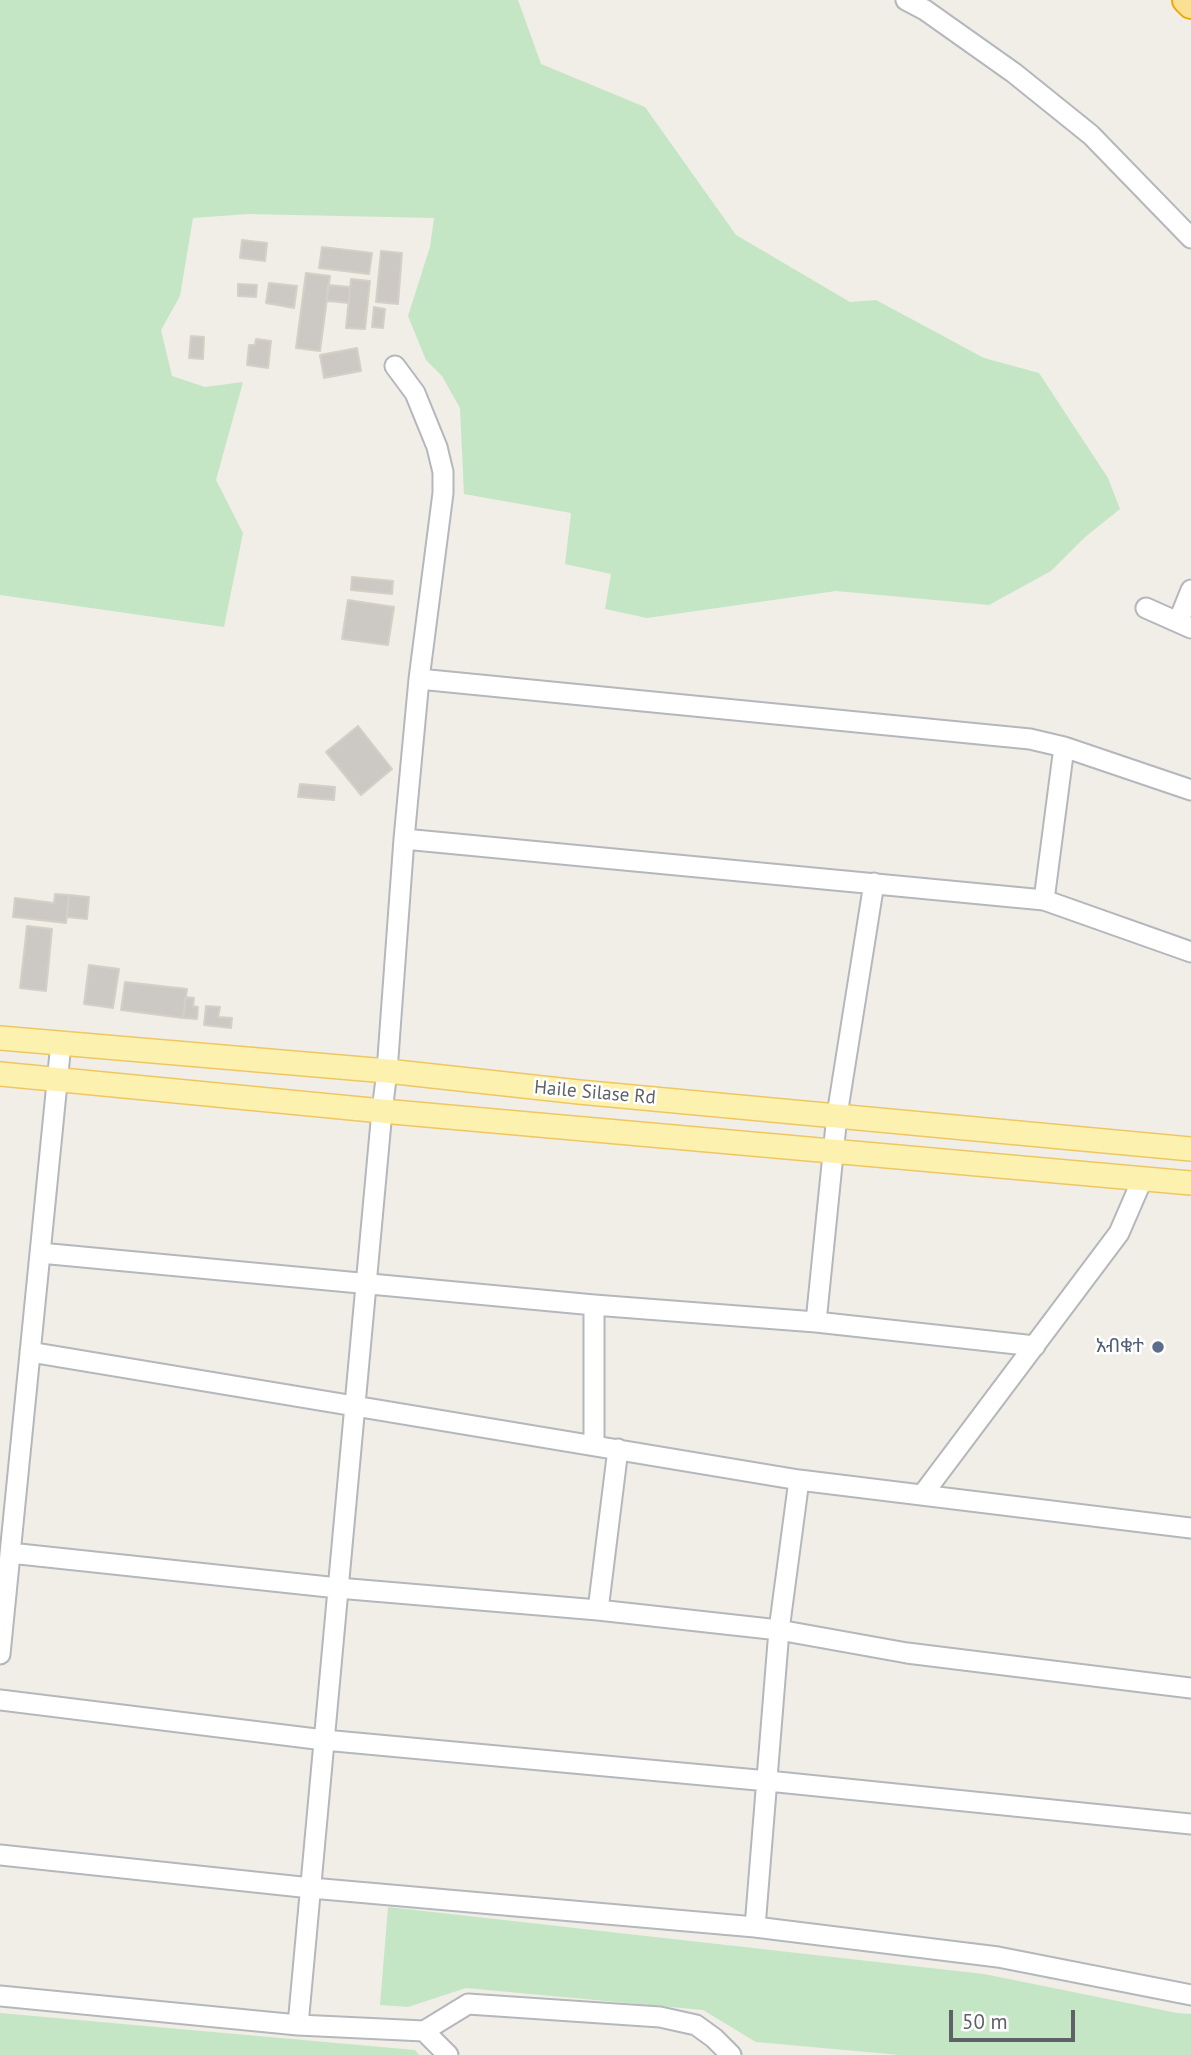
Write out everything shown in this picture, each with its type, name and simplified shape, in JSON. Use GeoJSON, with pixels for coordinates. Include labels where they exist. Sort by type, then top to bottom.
{"type":"FeatureCollection","features":[{"type":"Feature","properties":{"kind":"highway"},"geometry":{"type":"LineString","coordinates":[[1186,0],[1191,5]]}},
{"type":"Feature","properties":{"kind":"main road","name":"Haile Silase Rd"},"geometry":{"type":"LineString","coordinates":[[0,1038],[1191,1149]]}},
{"type":"Feature","properties":{"kind":"main road","name":"Haile Silase Rd"},"geometry":{"type":"LineString","coordinates":[[0,1074],[1191,1183]]}},
{"type":"Feature","properties":{"kind":"main road"},"geometry":{"type":"LineString","coordinates":[[1013,1168],[1017,1132]]}},
{"type":"Feature","properties":{"kind":"street"},"geometry":{"type":"LineString","coordinates":[[906,0],[929,5],[1091,135],[1191,238]]}},
{"type":"Feature","properties":{"kind":"street"},"geometry":{"type":"LineString","coordinates":[[298,2025],[387,1072],[419,679],[443,493],[443,472],[437,447],[415,393],[395,366]]}},
{"type":"Feature","properties":{"kind":"street"},"geometry":{"type":"LineString","coordinates":[[1146,608],[1184,625],[1191,590]]}},
{"type":"Feature","properties":{"kind":"street"},"geometry":{"type":"LineString","coordinates":[[419,679],[1030,739],[1064,747],[1191,790]]}},
{"type":"Feature","properties":{"kind":"street"},"geometry":{"type":"LineString","coordinates":[[1044,901],[1064,747]]}},
{"type":"Feature","properties":{"kind":"street"},"geometry":{"type":"LineString","coordinates":[[404,839],[1044,901],[1191,952]]}},
{"type":"Feature","properties":{"kind":"street"},"geometry":{"type":"LineString","coordinates":[[816,1322],[832,1151],[874,883]]}},
{"type":"Feature","properties":{"kind":"street"},"geometry":{"type":"LineString","coordinates":[[0,1654],[61,1043]]}},
{"type":"Feature","properties":{"kind":"street"},"geometry":{"type":"LineString","coordinates":[[923,1494],[1119,1233],[1142,1180]]}},
{"type":"Feature","properties":{"kind":"street"},"geometry":{"type":"LineString","coordinates":[[40,1253],[366,1285],[816,1322],[1035,1346]]}},
{"type":"Feature","properties":{"kind":"street"},"geometry":{"type":"LineString","coordinates":[[594,1305],[594,1445]]}},
{"type":"Feature","properties":{"kind":"street"},"geometry":{"type":"LineString","coordinates":[[30,1352],[799,1480],[1191,1528]]}},
{"type":"Feature","properties":{"kind":"street"},"geometry":{"type":"LineString","coordinates":[[598,1610],[618,1449]]}},
{"type":"Feature","properties":{"kind":"street"},"geometry":{"type":"LineString","coordinates":[[755,1927],[779,1629],[799,1480]]}},
{"type":"Feature","properties":{"kind":"street"},"geometry":{"type":"LineString","coordinates":[[10,1553],[338,1588],[598,1610],[779,1629],[908,1653],[1191,1688]]}},
{"type":"Feature","properties":{"kind":"street"},"geometry":{"type":"LineString","coordinates":[[0,1700],[324,1740],[1191,1824]]}},
{"type":"Feature","properties":{"kind":"street"},"geometry":{"type":"LineString","coordinates":[[0,1855],[311,1888],[755,1927],[998,1957],[1191,1995]]}},
{"type":"Feature","properties":{"kind":"street"},"geometry":{"type":"LineString","coordinates":[[0,1996],[298,2025],[424,2031],[468,2004],[647,2016],[696,2025],[731,2055]]}},
{"type":"Feature","properties":{"kind":"street"},"geometry":{"type":"LineString","coordinates":[[424,2031],[448,2055]]}},
{"type":"Feature","properties":{"kind":"green space"},"geometry":{"type":"Polygon","coordinates":[[[0,0],[518,0],[541,64],[645,107],[736,235],[850,302],[876,300],[984,358],[1039,373],[1108,478],[1120,509],[1084,538],[1051,571],[989,605],[836,591],[647,618],[605,609],[611,574],[565,564],[571,513],[464,494],[460,408],[442,376],[426,360],[408,316],[430,247],[434,218],[248,214],[193,218],[180,296],[161,330],[172,376],[205,387],[243,382],[216,480],[243,533],[224,627],[0,595],[0,0]]]}},
{"type":"Feature","properties":{"kind":"green space"},"geometry":{"type":"Polygon","coordinates":[[[388,1907],[984,1974],[1191,2014],[1191,2055],[900,2055],[756,2042],[703,2010],[466,1988],[408,2007],[380,2005],[388,1907]]]}},
{"type":"Feature","properties":{"kind":"green space"},"geometry":{"type":"Polygon","coordinates":[[[0,2013],[415,2050],[419,2055],[0,2055],[0,2013]]]}},
{"type":"Feature","properties":{"kind":"building"},"geometry":{"type":"Polygon","coordinates":[[[242,240],[267,243],[265,261],[240,258],[242,240]]]}},
{"type":"Feature","properties":{"kind":"building"},"geometry":{"type":"Polygon","coordinates":[[[322,247],[372,253],[369,274],[319,268],[322,247]]]}},
{"type":"Feature","properties":{"kind":"building"},"geometry":{"type":"Polygon","coordinates":[[[381,251],[402,253],[398,304],[376,302],[381,251]]]}},
{"type":"Feature","properties":{"kind":"building"},"geometry":{"type":"Polygon","coordinates":[[[306,273],[330,276],[320,351],[296,348],[306,273]]]}},
{"type":"Feature","properties":{"kind":"building"},"geometry":{"type":"Polygon","coordinates":[[[351,279],[370,281],[365,329],[346,328],[351,279]]]}},
{"type":"Feature","properties":{"kind":"building"},"geometry":{"type":"Polygon","coordinates":[[[269,283],[297,286],[294,308],[266,303],[269,283]]]}},
{"type":"Feature","properties":{"kind":"building"},"geometry":{"type":"Polygon","coordinates":[[[238,284],[257,285],[256,297],[238,296],[238,284]]]}},
{"type":"Feature","properties":{"kind":"building"},"geometry":{"type":"Polygon","coordinates":[[[328,285],[350,287],[349,303],[327,301],[328,285]]]}},
{"type":"Feature","properties":{"kind":"building"},"geometry":{"type":"Polygon","coordinates":[[[374,307],[385,309],[383,328],[372,327],[374,307]]]}},
{"type":"Feature","properties":{"kind":"building"},"geometry":{"type":"Polygon","coordinates":[[[191,336],[204,337],[203,359],[189,358],[191,336]]]}},
{"type":"Feature","properties":{"kind":"building"},"geometry":{"type":"Polygon","coordinates":[[[256,339],[271,341],[268,368],[247,365],[249,345],[255,345],[256,339]]]}},
{"type":"Feature","properties":{"kind":"building"},"geometry":{"type":"Polygon","coordinates":[[[357,348],[361,371],[324,378],[320,355],[357,348]]]}},
{"type":"Feature","properties":{"kind":"building"},"geometry":{"type":"Polygon","coordinates":[[[352,577],[393,581],[392,594],[351,590],[352,577]]]}},
{"type":"Feature","properties":{"kind":"building"},"geometry":{"type":"Polygon","coordinates":[[[348,600],[394,607],[388,645],[342,639],[348,600]]]}},
{"type":"Feature","properties":{"kind":"building"},"geometry":{"type":"Polygon","coordinates":[[[358,726],[392,769],[361,795],[326,752],[358,726]]]}},
{"type":"Feature","properties":{"kind":"building"},"geometry":{"type":"Polygon","coordinates":[[[300,784],[335,787],[334,800],[298,797],[300,784]]]}},
{"type":"Feature","properties":{"kind":"building"},"geometry":{"type":"Polygon","coordinates":[[[55,894],[69,895],[66,923],[13,917],[15,898],[54,903],[55,894]]]}},
{"type":"Feature","properties":{"kind":"building"},"geometry":{"type":"Polygon","coordinates":[[[69,895],[89,897],[87,919],[67,917],[69,895]]]}},
{"type":"Feature","properties":{"kind":"building"},"geometry":{"type":"Polygon","coordinates":[[[27,926],[52,929],[46,991],[20,988],[27,926]]]}},
{"type":"Feature","properties":{"kind":"building"},"geometry":{"type":"Polygon","coordinates":[[[89,965],[119,969],[113,1008],[84,1004],[89,965]]]}},
{"type":"Feature","properties":{"kind":"building"},"geometry":{"type":"Polygon","coordinates":[[[125,982],[187,989],[183,1018],[121,1010],[125,982]]]}},
{"type":"Feature","properties":{"kind":"building"},"geometry":{"type":"Polygon","coordinates":[[[186,997],[194,998],[193,1006],[198,1007],[197,1019],[183,1018],[186,997]]]}},
{"type":"Feature","properties":{"kind":"building"},"geometry":{"type":"Polygon","coordinates":[[[206,1006],[220,1007],[218,1017],[232,1018],[231,1028],[204,1025],[206,1006]]]}},
{"type":"Feature","properties":{"kind":"place","name":"አብቁተ"},"geometry":{"type":"Point","coordinates":[1158,1347]}}]}
